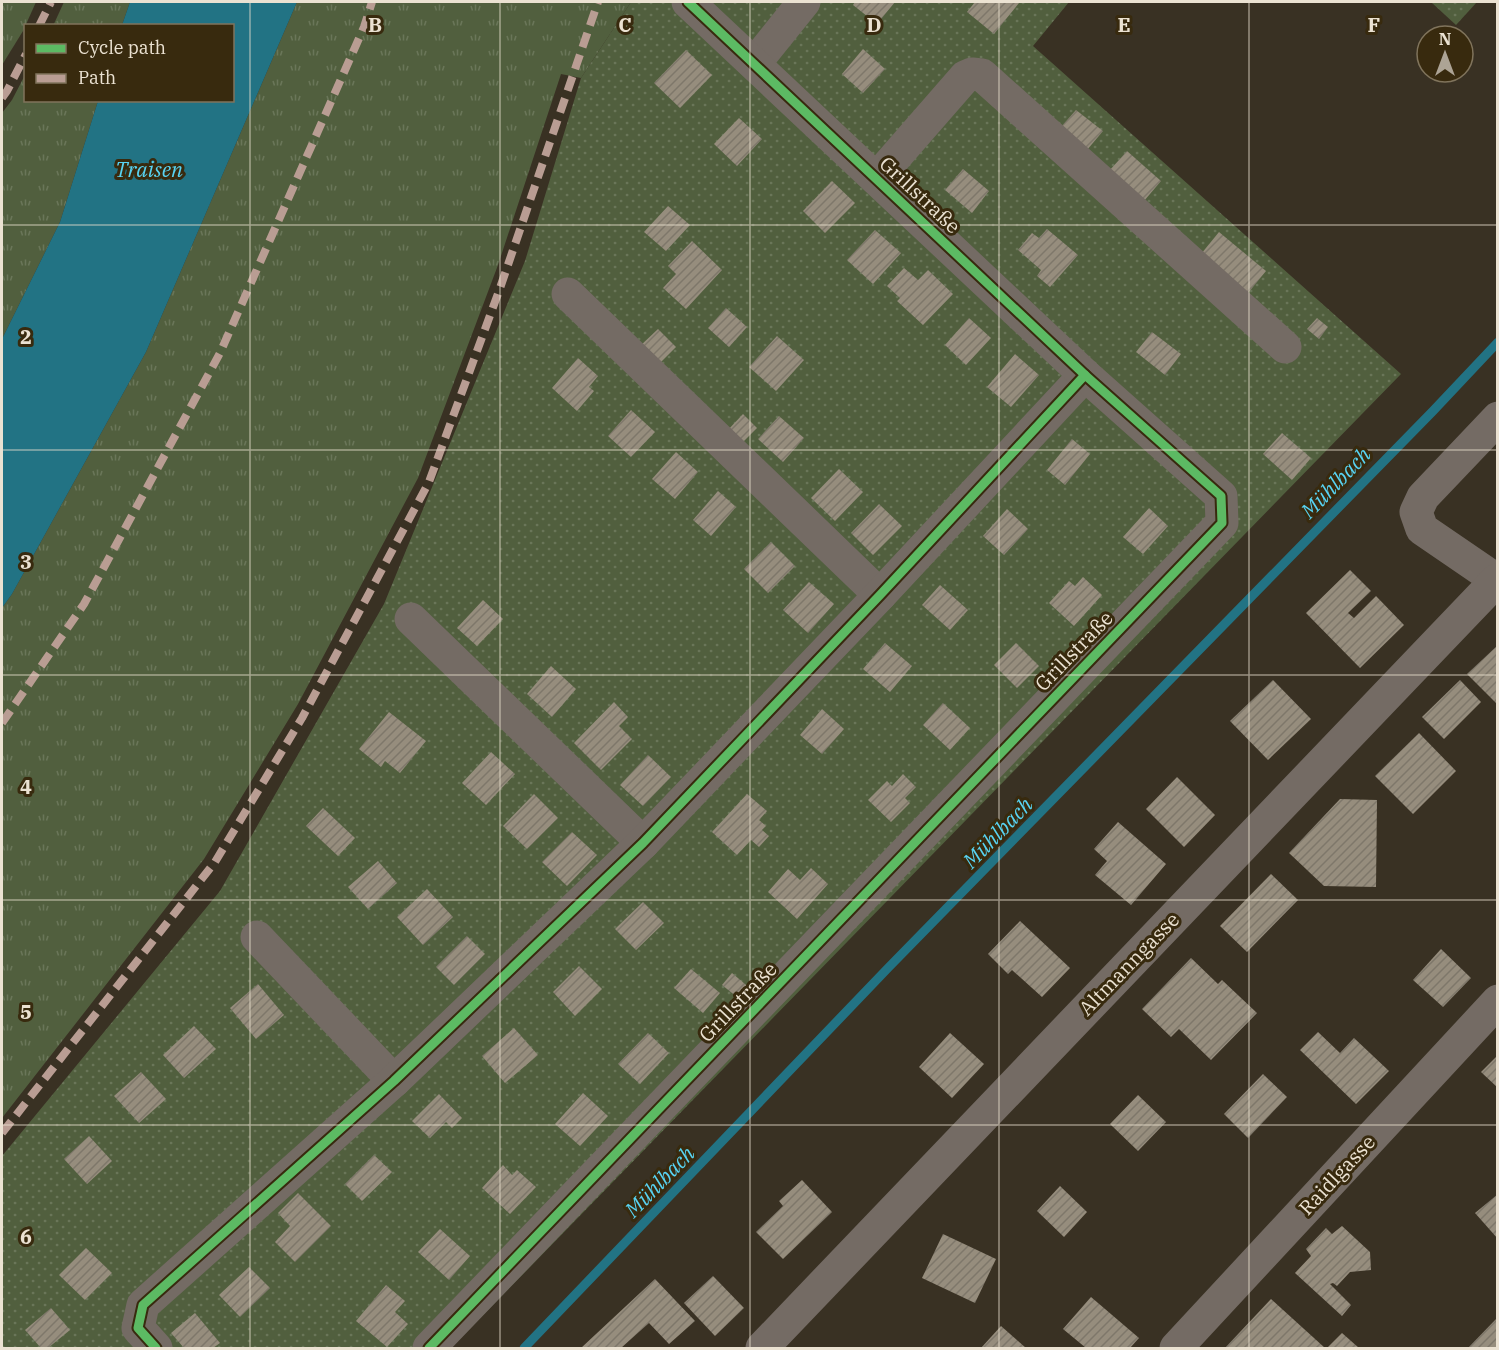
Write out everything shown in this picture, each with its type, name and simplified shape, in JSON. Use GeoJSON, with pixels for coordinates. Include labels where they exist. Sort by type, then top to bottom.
{"type":"FeatureCollection","features":[{"type":"Feature","properties":{"kind":"street","name":"Grillstraße"},"geometry":{"type":"LineString","coordinates":[[429,1348],[1222,523],[1221,496],[1085,375],[688,2]]}},
{"type":"Feature","properties":{"kind":"street"},"geometry":{"type":"LineString","coordinates":[[755,63],[804,2]]}},
{"type":"Feature","properties":{"kind":"street"},"geometry":{"type":"LineString","coordinates":[[877,178],[965,77],[972,74],[982,75],[1285,347]]}},
{"type":"Feature","properties":{"kind":"street"},"geometry":{"type":"LineString","coordinates":[[568,294],[880,595]]}},
{"type":"Feature","properties":{"kind":"street"},"geometry":{"type":"LineString","coordinates":[[156,1348],[138,1328],[143,1305],[394,1081],[643,843],[880,595],[1085,375]]}},
{"type":"Feature","properties":{"kind":"street"},"geometry":{"type":"LineString","coordinates":[[1497,418],[1423,497],[1416,512],[1422,529],[1497,580]]}},
{"type":"Feature","properties":{"kind":"street","name":"Altmanngasse"},"geometry":{"type":"LineString","coordinates":[[762,1348],[1497,580]]}},
{"type":"Feature","properties":{"kind":"street"},"geometry":{"type":"LineString","coordinates":[[411,619],[643,843]]}},
{"type":"Feature","properties":{"kind":"street"},"geometry":{"type":"LineString","coordinates":[[257,937],[394,1081]]}},
{"type":"Feature","properties":{"kind":"street","name":"Raidlgasse"},"geometry":{"type":"LineString","coordinates":[[1176,1348],[1497,1001]]}},
{"type":"Feature","properties":{"kind":"green space"},"geometry":{"type":"Polygon","coordinates":[[[2,2],[36,2],[26,24],[24,24],[23,31],[2,65],[2,2]]]}},
{"type":"Feature","properties":{"kind":"green space"},"geometry":{"type":"Polygon","coordinates":[[[64,2],[130,2],[122,24],[54,24],[64,2]]]}},
{"type":"Feature","properties":{"kind":"green space"},"geometry":{"type":"Polygon","coordinates":[[[297,2],[631,2],[581,78],[561,74],[498,265],[418,478],[298,704],[204,859],[2,1118],[2,608],[12,594],[146,352],[297,2]]]}},
{"type":"Feature","properties":{"kind":"green space"},"geometry":{"type":"Polygon","coordinates":[[[631,2],[1069,2],[1033,46],[1401,374],[451,1348],[2,1348],[2,1156],[220,891],[384,604],[525,261],[581,78],[631,2]]]}},
{"type":"Feature","properties":{"kind":"green space"},"geometry":{"type":"Polygon","coordinates":[[[1431,2],[1477,2],[1455,24],[1431,2]]]}},
{"type":"Feature","properties":{"kind":"green space"},"geometry":{"type":"Polygon","coordinates":[[[24,77],[24,102],[98,102],[60,222],[2,339],[2,113],[24,77]]]}},
{"type":"Feature","properties":{"kind":"water","name":"Traisen"},"geometry":{"type":"Polygon","coordinates":[[[130,2],[297,2],[146,352],[12,594],[2,608],[2,339],[60,222],[98,102],[234,102],[234,24],[122,24],[130,2]]]}},
{"type":"Feature","properties":{"kind":"building"},"geometry":{"type":"Polygon","coordinates":[[[855,2],[895,2],[877,24],[853,5],[855,2]]]}},
{"type":"Feature","properties":{"kind":"building"},"geometry":{"type":"Polygon","coordinates":[[[975,2],[1019,3],[994,34],[967,12],[975,2]]]}},
{"type":"Feature","properties":{"kind":"building"},"geometry":{"type":"Polygon","coordinates":[[[863,49],[885,69],[863,93],[842,74],[863,49]]]}},
{"type":"Feature","properties":{"kind":"building"},"geometry":{"type":"Polygon","coordinates":[[[686,50],[712,75],[680,108],[654,83],[686,50]]]}},
{"type":"Feature","properties":{"kind":"building"},"geometry":{"type":"Polygon","coordinates":[[[1076,110],[1103,131],[1087,150],[1060,128],[1076,110]]]}},
{"type":"Feature","properties":{"kind":"building"},"geometry":{"type":"Polygon","coordinates":[[[739,118],[762,139],[737,166],[714,144],[739,118]]]}},
{"type":"Feature","properties":{"kind":"building"},"geometry":{"type":"Polygon","coordinates":[[[1127,151],[1161,181],[1144,201],[1109,171],[1127,151]]]}},
{"type":"Feature","properties":{"kind":"building"},"geometry":{"type":"Polygon","coordinates":[[[963,169],[989,191],[972,213],[945,190],[963,169]]]}},
{"type":"Feature","properties":{"kind":"building"},"geometry":{"type":"Polygon","coordinates":[[[832,181],[855,203],[825,233],[803,211],[832,181]]]}},
{"type":"Feature","properties":{"kind":"building"},"geometry":{"type":"Polygon","coordinates":[[[668,206],[690,225],[666,251],[644,232],[668,206]]]}},
{"type":"Feature","properties":{"kind":"building"},"geometry":{"type":"Polygon","coordinates":[[[1047,229],[1078,255],[1050,287],[1037,276],[1041,270],[1018,250],[1032,233],[1039,238],[1047,229]]]}},
{"type":"Feature","properties":{"kind":"building"},"geometry":{"type":"Polygon","coordinates":[[[875,230],[901,253],[873,284],[847,260],[875,230]]]}},
{"type":"Feature","properties":{"kind":"building"},"geometry":{"type":"Polygon","coordinates":[[[1219,232],[1266,271],[1244,298],[1197,259],[1219,232]]]}},
{"type":"Feature","properties":{"kind":"building"},"geometry":{"type":"Polygon","coordinates":[[[692,241],[722,270],[686,309],[663,288],[676,274],[668,266],[692,241]]]}},
{"type":"Feature","properties":{"kind":"building"},"geometry":{"type":"Polygon","coordinates":[[[904,268],[918,280],[928,270],[953,294],[923,325],[897,301],[900,298],[887,286],[904,268]]]}},
{"type":"Feature","properties":{"kind":"building"},"geometry":{"type":"Polygon","coordinates":[[[726,308],[747,327],[729,347],[708,328],[726,308]]]}},
{"type":"Feature","properties":{"kind":"building"},"geometry":{"type":"Polygon","coordinates":[[[969,318],[991,338],[966,365],[945,345],[969,318]]]}},
{"type":"Feature","properties":{"kind":"building"},"geometry":{"type":"Polygon","coordinates":[[[1317,318],[1328,327],[1319,339],[1307,329],[1317,318]]]}},
{"type":"Feature","properties":{"kind":"building"},"geometry":{"type":"Polygon","coordinates":[[[658,329],[676,347],[657,366],[639,347],[658,329]]]}},
{"type":"Feature","properties":{"kind":"building"},"geometry":{"type":"Polygon","coordinates":[[[1152,332],[1181,354],[1165,375],[1136,352],[1152,332]]]}},
{"type":"Feature","properties":{"kind":"building"},"geometry":{"type":"Polygon","coordinates":[[[777,336],[804,360],[776,391],[749,367],[777,336]]]}},
{"type":"Feature","properties":{"kind":"building"},"geometry":{"type":"Polygon","coordinates":[[[1015,354],[1039,375],[1011,407],[987,387],[1015,354]]]}},
{"type":"Feature","properties":{"kind":"building"},"geometry":{"type":"Polygon","coordinates":[[[578,358],[598,376],[589,387],[594,391],[577,411],[552,388],[578,358]]]}},
{"type":"Feature","properties":{"kind":"building"},"geometry":{"type":"Polygon","coordinates":[[[631,410],[655,432],[631,457],[608,436],[631,410]]]}},
{"type":"Feature","properties":{"kind":"building"},"geometry":{"type":"Polygon","coordinates":[[[743,414],[757,428],[741,444],[727,431],[743,414]]]}},
{"type":"Feature","properties":{"kind":"building"},"geometry":{"type":"Polygon","coordinates":[[[779,416],[804,438],[783,462],[758,439],[779,416]]]}},
{"type":"Feature","properties":{"kind":"building"},"geometry":{"type":"Polygon","coordinates":[[[1282,433],[1311,458],[1292,480],[1263,454],[1282,433]]]}},
{"type":"Feature","properties":{"kind":"building"},"geometry":{"type":"Polygon","coordinates":[[[1072,439],[1090,454],[1065,485],[1047,470],[1072,439]]]}},
{"type":"Feature","properties":{"kind":"building"},"geometry":{"type":"Polygon","coordinates":[[[676,452],[698,472],[675,499],[652,479],[676,452]]]}},
{"type":"Feature","properties":{"kind":"building"},"geometry":{"type":"Polygon","coordinates":[[[839,469],[863,492],[835,521],[811,498],[839,469]]]}},
{"type":"Feature","properties":{"kind":"building"},"geometry":{"type":"Polygon","coordinates":[[[718,491],[736,507],[711,536],[693,520],[718,491]]]}},
{"type":"Feature","properties":{"kind":"building"},"geometry":{"type":"Polygon","coordinates":[[[879,504],[902,526],[873,555],[851,533],[879,504]]]}},
{"type":"Feature","properties":{"kind":"building"},"geometry":{"type":"Polygon","coordinates":[[[1149,508],[1168,526],[1143,554],[1123,537],[1149,508]]]}},
{"type":"Feature","properties":{"kind":"building"},"geometry":{"type":"Polygon","coordinates":[[[1007,509],[1028,529],[1004,555],[983,536],[1007,509]]]}},
{"type":"Feature","properties":{"kind":"building"},"geometry":{"type":"Polygon","coordinates":[[[771,542],[795,566],[768,593],[744,569],[771,542]]]}},
{"type":"Feature","properties":{"kind":"building"},"geometry":{"type":"Polygon","coordinates":[[[1350,570],[1371,591],[1348,613],[1354,618],[1376,596],[1404,625],[1360,668],[1306,613],[1350,570]]]}},
{"type":"Feature","properties":{"kind":"building"},"geometry":{"type":"Polygon","coordinates":[[[1083,577],[1102,595],[1074,626],[1049,603],[1069,581],[1075,586],[1083,577]]]}},
{"type":"Feature","properties":{"kind":"building"},"geometry":{"type":"Polygon","coordinates":[[[809,582],[834,604],[808,633],[783,610],[809,582]]]}},
{"type":"Feature","properties":{"kind":"building"},"geometry":{"type":"Polygon","coordinates":[[[940,585],[968,610],[950,630],[922,605],[940,585]]]}},
{"type":"Feature","properties":{"kind":"building"},"geometry":{"type":"Polygon","coordinates":[[[483,600],[503,619],[477,646],[457,628],[483,600]]]}},
{"type":"Feature","properties":{"kind":"building"},"geometry":{"type":"Polygon","coordinates":[[[885,643],[912,666],[890,692],[863,669],[885,643]]]}},
{"type":"Feature","properties":{"kind":"building"},"geometry":{"type":"Polygon","coordinates":[[[1016,643],[1039,666],[1017,688],[994,665],[1016,643]]]}},
{"type":"Feature","properties":{"kind":"building"},"geometry":{"type":"Polygon","coordinates":[[[1498,645],[1498,705],[1467,674],[1498,645]]]}},
{"type":"Feature","properties":{"kind":"building"},"geometry":{"type":"Polygon","coordinates":[[[551,666],[576,689],[552,717],[527,694],[551,666]]]}},
{"type":"Feature","properties":{"kind":"building"},"geometry":{"type":"Polygon","coordinates":[[[1273,680],[1311,719],[1268,760],[1230,721],[1273,680]]]}},
{"type":"Feature","properties":{"kind":"building"},"geometry":{"type":"Polygon","coordinates":[[[1460,680],[1481,702],[1444,739],[1422,717],[1460,680]]]}},
{"type":"Feature","properties":{"kind":"building"},"geometry":{"type":"Polygon","coordinates":[[[614,702],[628,717],[619,726],[632,739],[601,770],[574,743],[614,702]]]}},
{"type":"Feature","properties":{"kind":"building"},"geometry":{"type":"Polygon","coordinates":[[[943,703],[970,728],[950,750],[923,725],[943,703]]]}},
{"type":"Feature","properties":{"kind":"building"},"geometry":{"type":"Polygon","coordinates":[[[822,709],[844,729],[822,754],[800,735],[822,709]]]}},
{"type":"Feature","properties":{"kind":"building"},"geometry":{"type":"Polygon","coordinates":[[[389,712],[426,741],[400,773],[385,761],[381,767],[359,749],[389,712]]]}},
{"type":"Feature","properties":{"kind":"building"},"geometry":{"type":"Polygon","coordinates":[[[1419,733],[1456,771],[1413,814],[1375,776],[1419,733]]]}},
{"type":"Feature","properties":{"kind":"building"},"geometry":{"type":"Polygon","coordinates":[[[491,752],[515,774],[486,805],[462,783],[491,752]]]}},
{"type":"Feature","properties":{"kind":"building"},"geometry":{"type":"Polygon","coordinates":[[[648,755],[671,777],[643,806],[620,785],[648,755]]]}},
{"type":"Feature","properties":{"kind":"building"},"geometry":{"type":"Polygon","coordinates":[[[903,774],[916,787],[905,798],[910,803],[891,822],[868,800],[887,781],[892,786],[903,774]]]}},
{"type":"Feature","properties":{"kind":"building"},"geometry":{"type":"Polygon","coordinates":[[[1177,777],[1215,815],[1184,847],[1146,809],[1177,777]]]}},
{"type":"Feature","properties":{"kind":"building"},"geometry":{"type":"Polygon","coordinates":[[[534,794],[558,818],[527,849],[503,826],[534,794]]]}},
{"type":"Feature","properties":{"kind":"building"},"geometry":{"type":"Polygon","coordinates":[[[747,794],[767,811],[759,820],[766,826],[762,830],[769,836],[759,847],[751,840],[737,855],[712,832],[747,794]]]}},
{"type":"Feature","properties":{"kind":"building"},"geometry":{"type":"Polygon","coordinates":[[[1340,799],[1377,800],[1376,887],[1324,886],[1289,853],[1340,799]]]}},
{"type":"Feature","properties":{"kind":"building"},"geometry":{"type":"Polygon","coordinates":[[[323,808],[355,838],[338,856],[306,826],[323,808]]]}},
{"type":"Feature","properties":{"kind":"building"},"geometry":{"type":"Polygon","coordinates":[[[1118,822],[1166,864],[1131,905],[1095,875],[1107,861],[1094,849],[1118,822]]]}},
{"type":"Feature","properties":{"kind":"building"},"geometry":{"type":"Polygon","coordinates":[[[572,832],[597,855],[567,886],[542,862],[572,832]]]}},
{"type":"Feature","properties":{"kind":"building"},"geometry":{"type":"Polygon","coordinates":[[[378,861],[397,883],[368,909],[348,887],[378,861]]]}},
{"type":"Feature","properties":{"kind":"building"},"geometry":{"type":"Polygon","coordinates":[[[811,868],[828,884],[797,919],[768,892],[788,869],[800,880],[811,868]]]}},
{"type":"Feature","properties":{"kind":"building"},"geometry":{"type":"Polygon","coordinates":[[[1271,874],[1298,900],[1247,952],[1220,926],[1271,874]]]}},
{"type":"Feature","properties":{"kind":"building"},"geometry":{"type":"Polygon","coordinates":[[[427,889],[453,917],[423,945],[397,917],[427,889]]]}},
{"type":"Feature","properties":{"kind":"building"},"geometry":{"type":"Polygon","coordinates":[[[643,902],[664,923],[636,950],[615,929],[643,902]]]}},
{"type":"Feature","properties":{"kind":"building"},"geometry":{"type":"Polygon","coordinates":[[[1020,921],[1070,968],[1042,997],[1012,970],[1008,974],[988,954],[1020,921]]]}},
{"type":"Feature","properties":{"kind":"building"},"geometry":{"type":"Polygon","coordinates":[[[467,936],[485,954],[454,985],[436,967],[467,936]]]}},
{"type":"Feature","properties":{"kind":"building"},"geometry":{"type":"Polygon","coordinates":[[[1441,949],[1471,978],[1443,1007],[1413,980],[1441,949]]]}},
{"type":"Feature","properties":{"kind":"building"},"geometry":{"type":"Polygon","coordinates":[[[1191,958],[1218,984],[1222,980],[1257,1013],[1211,1060],[1179,1029],[1171,1037],[1142,1009],[1191,958]]]}},
{"type":"Feature","properties":{"kind":"building"},"geometry":{"type":"Polygon","coordinates":[[[579,966],[602,989],[575,1016],[553,992],[579,966]]]}},
{"type":"Feature","properties":{"kind":"building"},"geometry":{"type":"Polygon","coordinates":[[[691,969],[720,993],[703,1013],[674,988],[691,969]]]}},
{"type":"Feature","properties":{"kind":"building"},"geometry":{"type":"Polygon","coordinates":[[[732,973],[752,990],[742,1001],[722,985],[732,973]]]}},
{"type":"Feature","properties":{"kind":"building"},"geometry":{"type":"Polygon","coordinates":[[[258,984],[284,1015],[256,1039],[230,1008],[258,984]]]}},
{"type":"Feature","properties":{"kind":"building"},"geometry":{"type":"Polygon","coordinates":[[[194,1026],[216,1049],[184,1078],[163,1055],[194,1026]]]}},
{"type":"Feature","properties":{"kind":"building"},"geometry":{"type":"Polygon","coordinates":[[[514,1028],[538,1055],[505,1083],[482,1056],[514,1028]]]}},
{"type":"Feature","properties":{"kind":"building"},"geometry":{"type":"Polygon","coordinates":[[[1318,1032],[1340,1053],[1354,1038],[1389,1071],[1356,1104],[1300,1050],[1318,1032]]]}},
{"type":"Feature","properties":{"kind":"building"},"geometry":{"type":"Polygon","coordinates":[[[648,1033],[669,1053],[640,1084],[618,1064],[648,1033]]]}},
{"type":"Feature","properties":{"kind":"building"},"geometry":{"type":"Polygon","coordinates":[[[950,1033],[984,1064],[952,1098],[919,1067],[950,1033]]]}},
{"type":"Feature","properties":{"kind":"building"},"geometry":{"type":"Polygon","coordinates":[[[1498,1055],[1498,1088],[1481,1072],[1498,1055]]]}},
{"type":"Feature","properties":{"kind":"building"},"geometry":{"type":"Polygon","coordinates":[[[141,1072],[166,1099],[139,1123],[114,1096],[141,1072]]]}},
{"type":"Feature","properties":{"kind":"building"},"geometry":{"type":"Polygon","coordinates":[[[1263,1074],[1287,1097],[1248,1138],[1224,1114],[1263,1074]]]}},
{"type":"Feature","properties":{"kind":"building"},"geometry":{"type":"Polygon","coordinates":[[[583,1093],[608,1116],[580,1146],[555,1124],[583,1093]]]}},
{"type":"Feature","properties":{"kind":"building"},"geometry":{"type":"Polygon","coordinates":[[[439,1094],[462,1118],[452,1128],[446,1122],[430,1138],[412,1121],[439,1094]]]}},
{"type":"Feature","properties":{"kind":"building"},"geometry":{"type":"Polygon","coordinates":[[[1138,1095],[1166,1122],[1138,1151],[1110,1124],[1138,1095]]]}},
{"type":"Feature","properties":{"kind":"building"},"geometry":{"type":"Polygon","coordinates":[[[89,1136],[112,1161],[87,1184],[64,1159],[89,1136]]]}},
{"type":"Feature","properties":{"kind":"building"},"geometry":{"type":"Polygon","coordinates":[[[374,1155],[392,1172],[362,1201],[345,1184],[374,1155]]]}},
{"type":"Feature","properties":{"kind":"building"},"geometry":{"type":"Polygon","coordinates":[[[503,1165],[512,1175],[517,1170],[536,1187],[510,1214],[482,1188],[503,1165]]]}},
{"type":"Feature","properties":{"kind":"building"},"geometry":{"type":"Polygon","coordinates":[[[802,1180],[832,1212],[783,1259],[756,1232],[783,1206],[779,1201],[802,1180]]]}},
{"type":"Feature","properties":{"kind":"building"},"geometry":{"type":"Polygon","coordinates":[[[1060,1186],[1087,1212],[1064,1237],[1037,1211],[1060,1186]]]}},
{"type":"Feature","properties":{"kind":"building"},"geometry":{"type":"Polygon","coordinates":[[[298,1193],[331,1226],[295,1262],[275,1242],[290,1226],[278,1213],[298,1193]]]}},
{"type":"Feature","properties":{"kind":"building"},"geometry":{"type":"Polygon","coordinates":[[[1498,1194],[1498,1239],[1475,1213],[1498,1194]]]}},
{"type":"Feature","properties":{"kind":"building"},"geometry":{"type":"Polygon","coordinates":[[[1342,1226],[1370,1252],[1371,1270],[1350,1272],[1337,1286],[1330,1284],[1351,1305],[1342,1316],[1295,1273],[1311,1256],[1306,1249],[1326,1228],[1332,1234],[1342,1226]]]}},
{"type":"Feature","properties":{"kind":"building"},"geometry":{"type":"Polygon","coordinates":[[[440,1229],[470,1256],[449,1280],[418,1252],[440,1229]]]}},
{"type":"Feature","properties":{"kind":"building"},"geometry":{"type":"Polygon","coordinates":[[[943,1234],[996,1259],[975,1303],[922,1278],[943,1234]]]}},
{"type":"Feature","properties":{"kind":"building"},"geometry":{"type":"Polygon","coordinates":[[[86,1248],[112,1273],[85,1300],[59,1275],[86,1248]]]}},
{"type":"Feature","properties":{"kind":"building"},"geometry":{"type":"Polygon","coordinates":[[[249,1267],[270,1288],[240,1317],[219,1295],[249,1267]]]}},
{"type":"Feature","properties":{"kind":"building"},"geometry":{"type":"Polygon","coordinates":[[[713,1276],[744,1308],[715,1336],[684,1303],[713,1276]]]}},
{"type":"Feature","properties":{"kind":"building"},"geometry":{"type":"Polygon","coordinates":[[[655,1279],[695,1321],[669,1344],[649,1323],[621,1348],[581,1348],[655,1279]]]}},
{"type":"Feature","properties":{"kind":"building"},"geometry":{"type":"Polygon","coordinates":[[[386,1285],[405,1301],[395,1312],[408,1324],[387,1347],[356,1321],[386,1285]]]}},
{"type":"Feature","properties":{"kind":"building"},"geometry":{"type":"Polygon","coordinates":[[[1091,1297],[1139,1338],[1130,1348],[1086,1348],[1063,1329],[1091,1297]]]}},
{"type":"Feature","properties":{"kind":"building"},"geometry":{"type":"Polygon","coordinates":[[[1271,1299],[1325,1348],[1225,1348],[1271,1299]]]}},
{"type":"Feature","properties":{"kind":"building"},"geometry":{"type":"Polygon","coordinates":[[[51,1308],[70,1330],[48,1348],[41,1348],[25,1330],[51,1308]]]}},
{"type":"Feature","properties":{"kind":"building"},"geometry":{"type":"Polygon","coordinates":[[[195,1313],[220,1343],[213,1348],[184,1348],[171,1333],[195,1313]]]}},
{"type":"Feature","properties":{"kind":"building"},"geometry":{"type":"Polygon","coordinates":[[[1498,1317],[1498,1348],[1468,1348],[1498,1317]]]}},
{"type":"Feature","properties":{"kind":"building"},"geometry":{"type":"Polygon","coordinates":[[[1001,1326],[1026,1348],[981,1348],[1001,1326]]]}},
{"type":"Feature","properties":{"kind":"building"},"geometry":{"type":"Polygon","coordinates":[[[1342,1333],[1359,1348],[1327,1348],[1342,1333]]]}},
{"type":"Feature","properties":{"kind":"waterway","name":"Mühlbach"},"geometry":{"type":"LineString","coordinates":[[524,1348],[888,968],[1498,342]]}},
{"type":"Feature","properties":{"kind":"marked path"},"geometry":{"type":"LineString","coordinates":[[40,24],[51,2]]}},
{"type":"Feature","properties":{"kind":"marked path"},"geometry":{"type":"LineString","coordinates":[[2,723],[84,604],[220,353],[364,27],[372,2]]}},
{"type":"Feature","properties":{"kind":"marked path"},"geometry":{"type":"LineString","coordinates":[[2,1133],[215,862],[302,718],[429,482],[499,291],[598,2]]}},
{"type":"Feature","properties":{"kind":"marked path"},"geometry":{"type":"LineString","coordinates":[[2,98],[24,58]]}},
{"type":"Feature","properties":{"kind":"cycle path"},"geometry":{"type":"LineString","coordinates":[[429,1348],[1222,523],[1221,496],[1085,375],[688,2]]}},
{"type":"Feature","properties":{"kind":"cycle path"},"geometry":{"type":"LineString","coordinates":[[156,1348],[138,1328],[143,1305],[394,1081],[643,843],[880,595],[1085,375]]}}]}
